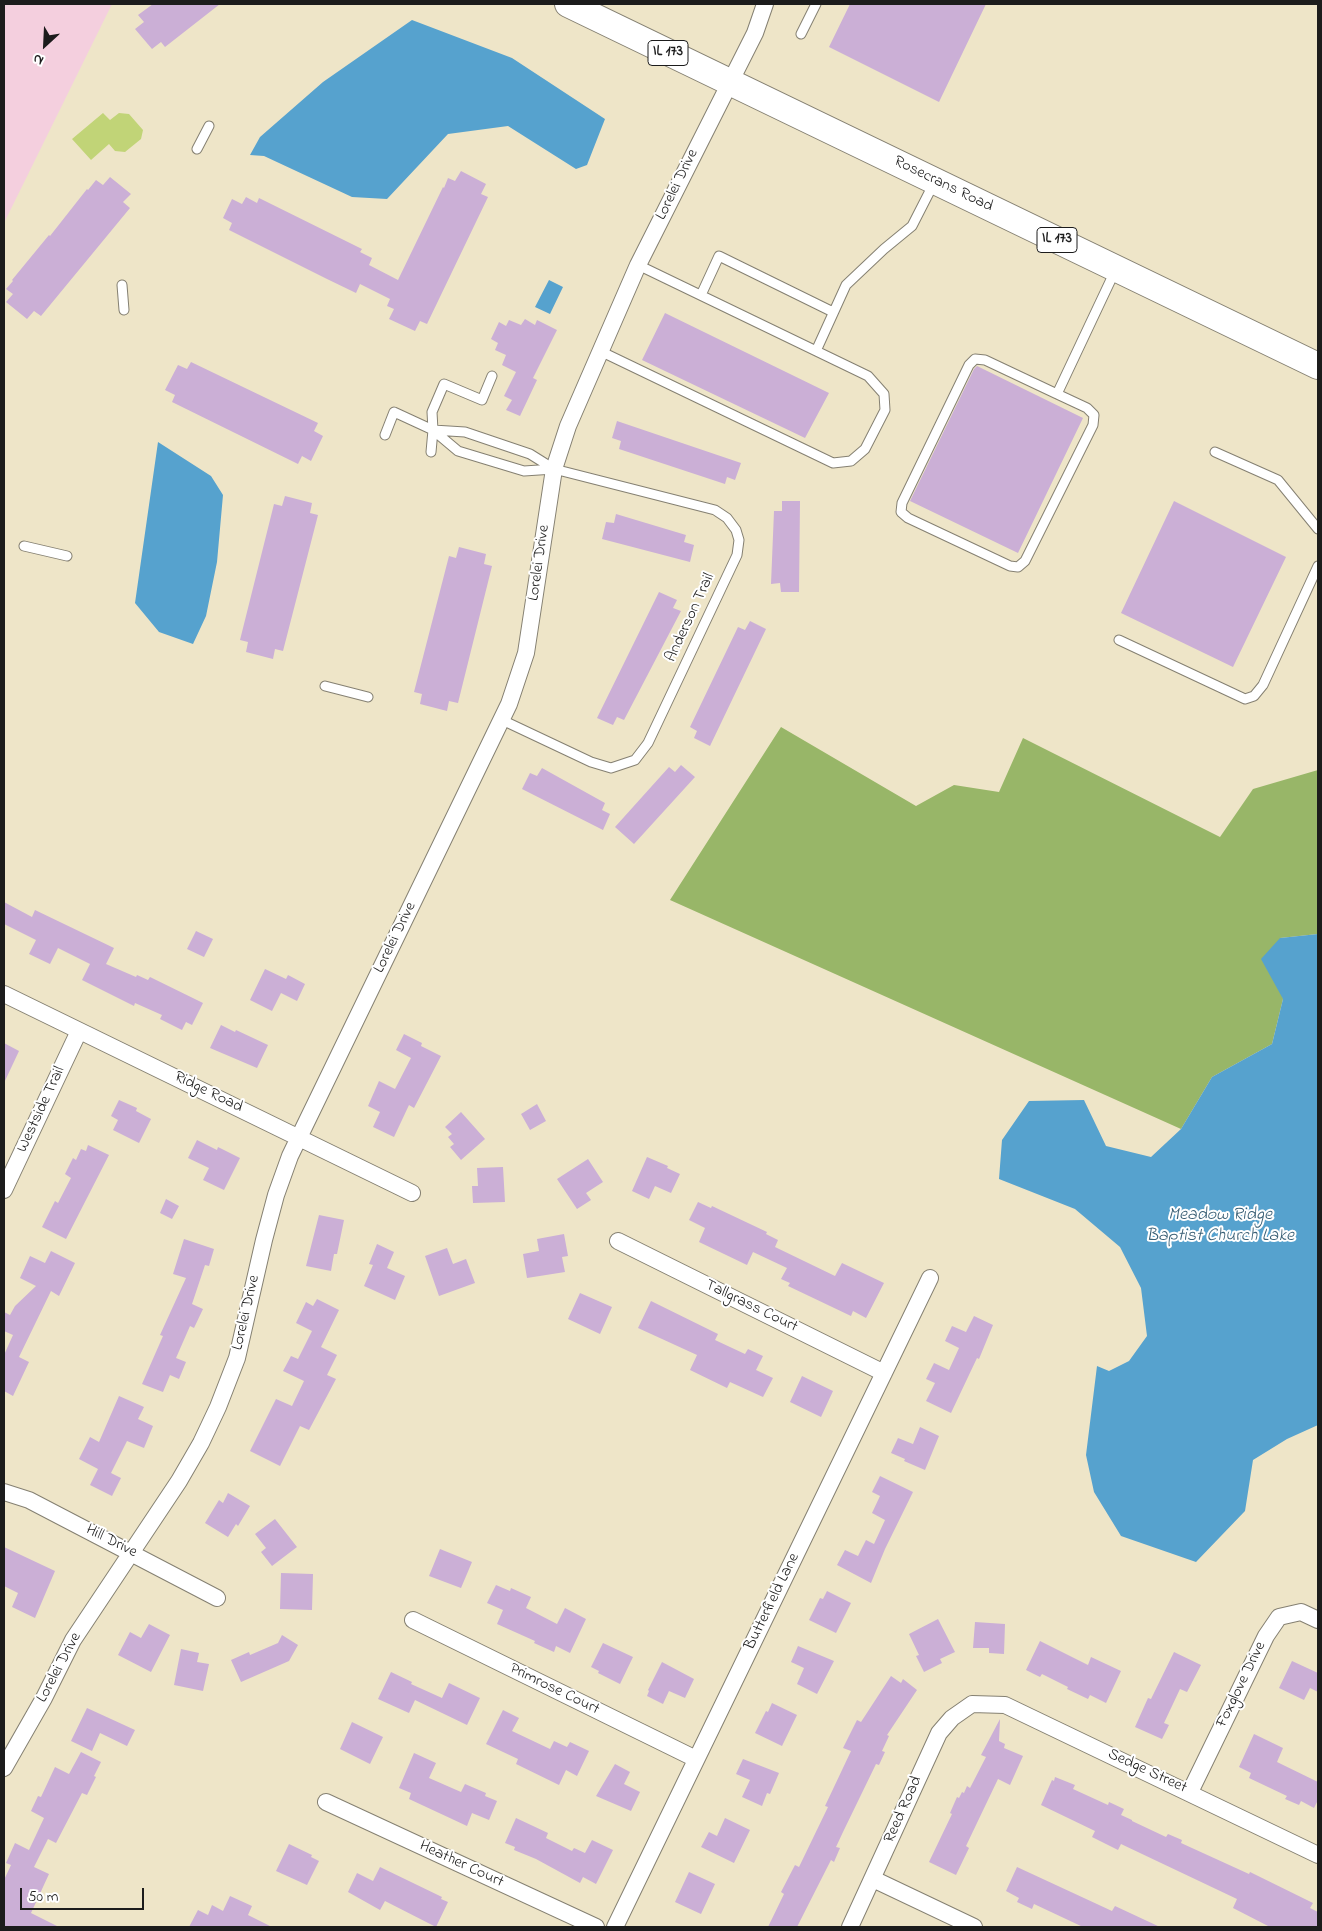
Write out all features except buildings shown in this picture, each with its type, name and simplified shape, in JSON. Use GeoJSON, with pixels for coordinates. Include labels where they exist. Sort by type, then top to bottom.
{"type":"FeatureCollection","features":[{"type":"Feature","properties":{"kind":"main road","name":"Rosecrans Road"},"geometry":{"type":"LineString","coordinates":[[568,4],[1318,366]]}},
{"type":"Feature","properties":{"kind":"street","name":"Lorelei Drive"},"geometry":{"type":"LineString","coordinates":[[5,1762],[44,1698],[73,1640],[188,1466],[218,1407],[237,1358],[276,1195],[290,1156],[509,704],[526,653],[554,469],[568,426],[638,265],[755,33],[765,4]]}},
{"type":"Feature","properties":{"kind":"street","name":"Ridge Road"},"geometry":{"type":"LineString","coordinates":[[4,994],[412,1193]]}},
{"type":"Feature","properties":{"kind":"street","name":"Westside Trail"},"geometry":{"type":"LineString","coordinates":[[4,1190],[79,1031]]}},
{"type":"Feature","properties":{"kind":"street","name":"Tallgrass Court"},"geometry":{"type":"LineString","coordinates":[[618,1241],[884,1373]]}},
{"type":"Feature","properties":{"kind":"street","name":"Butterfield Lane"},"geometry":{"type":"LineString","coordinates":[[615,1927],[930,1278]]}},
{"type":"Feature","properties":{"kind":"street","name":"Hill Drive"},"geometry":{"type":"LineString","coordinates":[[4,1492],[29,1500],[217,1598]]}},
{"type":"Feature","properties":{"kind":"street","name":"Foxglove Drive"},"geometry":{"type":"LineString","coordinates":[[1190,1792],[1266,1636],[1279,1617],[1301,1612],[1318,1620]]}},
{"type":"Feature","properties":{"kind":"street","name":"Primrose Court"},"geometry":{"type":"LineString","coordinates":[[413,1620],[696,1760]]}},
{"type":"Feature","properties":{"kind":"street","name":"Sedge Street"},"geometry":{"type":"LineString","coordinates":[[972,1704],[1005,1705],[1318,1855]]}},
{"type":"Feature","properties":{"kind":"street","name":"Reed Road"},"geometry":{"type":"LineString","coordinates":[[850,1927],[939,1733],[952,1718],[972,1704]]}},
{"type":"Feature","properties":{"kind":"street","name":"Heather Court"},"geometry":{"type":"LineString","coordinates":[[326,1802],[596,1927]]}},
{"type":"Feature","properties":{"kind":"street"},"geometry":{"type":"LineString","coordinates":[[873,1879],[974,1927]]}},
{"type":"Feature","properties":{"kind":"lane"},"geometry":{"type":"LineString","coordinates":[[801,34],[816,4]]}},
{"type":"Feature","properties":{"kind":"lane"},"geometry":{"type":"LineString","coordinates":[[198,149],[209,126]]}},
{"type":"Feature","properties":{"kind":"lane"},"geometry":{"type":"LineString","coordinates":[[816,350],[846,285],[884,249],[912,226],[936,181]]}},
{"type":"Feature","properties":{"kind":"lane"},"geometry":{"type":"LineString","coordinates":[[701,295],[719,256],[833,312]]}},
{"type":"Feature","properties":{"kind":"lane"},"geometry":{"type":"LineString","coordinates":[[600,351],[833,463],[851,461],[865,450],[885,410],[884,394],[868,376],[638,265]]}},
{"type":"Feature","properties":{"kind":"lane"},"geometry":{"type":"LineString","coordinates":[[1057,394],[1117,268]]}},
{"type":"Feature","properties":{"kind":"lane"},"geometry":{"type":"LineString","coordinates":[[122,285],[124,310]]}},
{"type":"Feature","properties":{"kind":"lane"},"geometry":{"type":"LineString","coordinates":[[975,359],[985,360],[1057,394],[1087,408],[1094,415],[1093,425],[1025,561],[1018,567],[1010,566],[908,518],[901,512],[902,503],[960,382],[969,365],[975,359]]}},
{"type":"Feature","properties":{"kind":"lane"},"geometry":{"type":"LineString","coordinates":[[431,452],[432,412],[444,384],[482,400],[492,376]]}},
{"type":"Feature","properties":{"kind":"lane"},"geometry":{"type":"LineString","coordinates":[[385,435],[394,412],[433,430],[458,450],[524,471],[554,469]]}},
{"type":"Feature","properties":{"kind":"lane"},"geometry":{"type":"LineString","coordinates":[[433,430],[465,432],[530,454],[554,469]]}},
{"type":"Feature","properties":{"kind":"lane"},"geometry":{"type":"LineString","coordinates":[[1215,452],[1278,480],[1318,529]]}},
{"type":"Feature","properties":{"kind":"lane","name":"Anderson Trail"},"geometry":{"type":"LineString","coordinates":[[502,720],[591,762],[611,768],[635,760],[648,743],[737,555],[739,540],[736,530],[727,518],[715,510],[554,469]]}},
{"type":"Feature","properties":{"kind":"lane"},"geometry":{"type":"LineString","coordinates":[[24,546],[68,556]]}},
{"type":"Feature","properties":{"kind":"lane"},"geometry":{"type":"LineString","coordinates":[[1119,640],[1245,699],[1254,696],[1263,685],[1318,566]]}},
{"type":"Feature","properties":{"kind":"lane"},"geometry":{"type":"LineString","coordinates":[[325,686],[368,697]]}},
{"type":"Feature","properties":{"kind":"shaded area"},"geometry":{"type":"Polygon","coordinates":[[[4,4],[112,4],[4,223],[4,4]]]}},
{"type":"Feature","properties":{"kind":"green space"},"geometry":{"type":"Polygon","coordinates":[[[103,113],[110,120],[119,113],[129,114],[143,130],[141,139],[125,152],[115,151],[109,144],[91,160],[72,139],[103,113]]]}},
{"type":"Feature","properties":{"kind":"green space"},"geometry":{"type":"Polygon","coordinates":[[[781,727],[916,806],[954,785],[999,792],[1023,738],[1220,837],[1253,789],[1318,770],[1318,934],[1280,938],[1283,999],[1272,1044],[1212,1077],[1181,1129],[670,900],[781,727]]]}},
{"type":"Feature","properties":{"kind":"water"},"geometry":{"type":"Polygon","coordinates":[[[412,20],[512,58],[605,119],[587,165],[576,169],[508,126],[448,134],[387,199],[352,197],[264,156],[250,155],[260,137],[323,82],[412,20]]]}},
{"type":"Feature","properties":{"kind":"water"},"geometry":{"type":"Polygon","coordinates":[[[549,280],[563,287],[550,314],[535,307],[549,280]]]}},
{"type":"Feature","properties":{"kind":"water"},"geometry":{"type":"Polygon","coordinates":[[[158,442],[211,476],[223,495],[217,562],[206,616],[193,644],[159,632],[135,603],[158,442]]]}},
{"type":"Feature","properties":{"kind":"water","name":"Meadow Ridge Baptist Church Lake"},"geometry":{"type":"Polygon","coordinates":[[[1318,934],[1318,1425],[1287,1439],[1253,1460],[1245,1511],[1196,1562],[1121,1536],[1094,1492],[1086,1455],[1097,1366],[1109,1371],[1129,1361],[1147,1336],[1141,1288],[1120,1247],[1075,1209],[999,1179],[1002,1140],[1029,1101],[1084,1100],[1106,1146],[1151,1157],[1181,1129],[1212,1077],[1272,1044],[1283,999],[1261,959],[1280,938],[1318,934]]]}}]}
